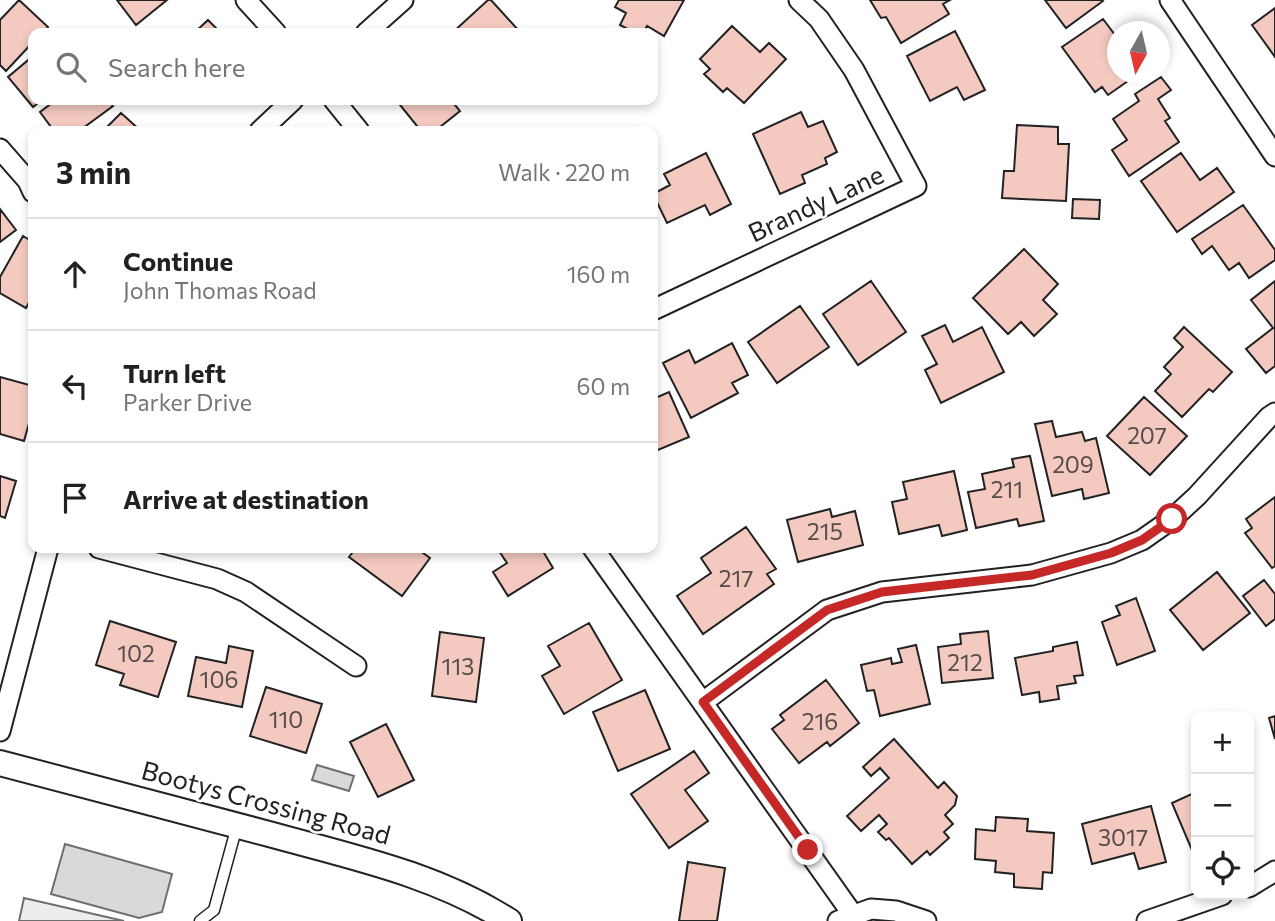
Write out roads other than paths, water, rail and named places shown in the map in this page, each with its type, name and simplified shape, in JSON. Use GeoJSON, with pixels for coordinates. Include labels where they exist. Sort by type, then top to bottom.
{"type":"FeatureCollection","features":[{"type":"Feature","properties":{"kind":"street"},"geometry":{"type":"LineString","coordinates":[[246,0],[271,28]]}},
{"type":"Feature","properties":{"kind":"street"},"geometry":{"type":"LineString","coordinates":[[371,28],[402,0]]}},
{"type":"Feature","properties":{"kind":"street","name":"Brandy Lane"},"geometry":{"type":"LineString","coordinates":[[658,308],[916,186],[854,70],[819,19],[799,0]]}},
{"type":"Feature","properties":{"kind":"street"},"geometry":{"type":"LineString","coordinates":[[1170,0],[1275,156]]}},
{"type":"Feature","properties":{"kind":"street"},"geometry":{"type":"LineString","coordinates":[[265,126],[288,105]]}},
{"type":"Feature","properties":{"kind":"street"},"geometry":{"type":"LineString","coordinates":[[338,105],[355,126]]}},
{"type":"Feature","properties":{"kind":"street"},"geometry":{"type":"LineString","coordinates":[[0,149],[28,182]]}},
{"type":"Feature","properties":{"kind":"street"},"geometry":{"type":"LineString","coordinates":[[703,702],[827,610],[882,592],[1032,575],[1111,553],[1142,540],[1172,519],[1197,496],[1275,413]]}},
{"type":"Feature","properties":{"kind":"street"},"geometry":{"type":"LineString","coordinates":[[0,731],[47,553]]}},
{"type":"Feature","properties":{"kind":"street"},"geometry":{"type":"LineString","coordinates":[[118,553],[217,579],[246,593],[356,666]]}},
{"type":"Feature","properties":{"kind":"street"},"geometry":{"type":"LineString","coordinates":[[597,553],[703,702],[845,918],[871,909],[896,911],[926,921]]}},
{"type":"Feature","properties":{"kind":"street","name":"Bootys Crossing Road"},"geometry":{"type":"LineString","coordinates":[[0,763],[413,875],[452,890],[509,921]]}},
{"type":"Feature","properties":{"kind":"street"},"geometry":{"type":"LineString","coordinates":[[1254,884],[1275,871]]}},
{"type":"Feature","properties":{"kind":"street"},"geometry":{"type":"LineString","coordinates":[[1147,921],[1208,900]]}},
{"type":"Feature","properties":{"kind":"lane"},"geometry":{"type":"LineString","coordinates":[[200,921],[214,910],[238,826]]}}]}
